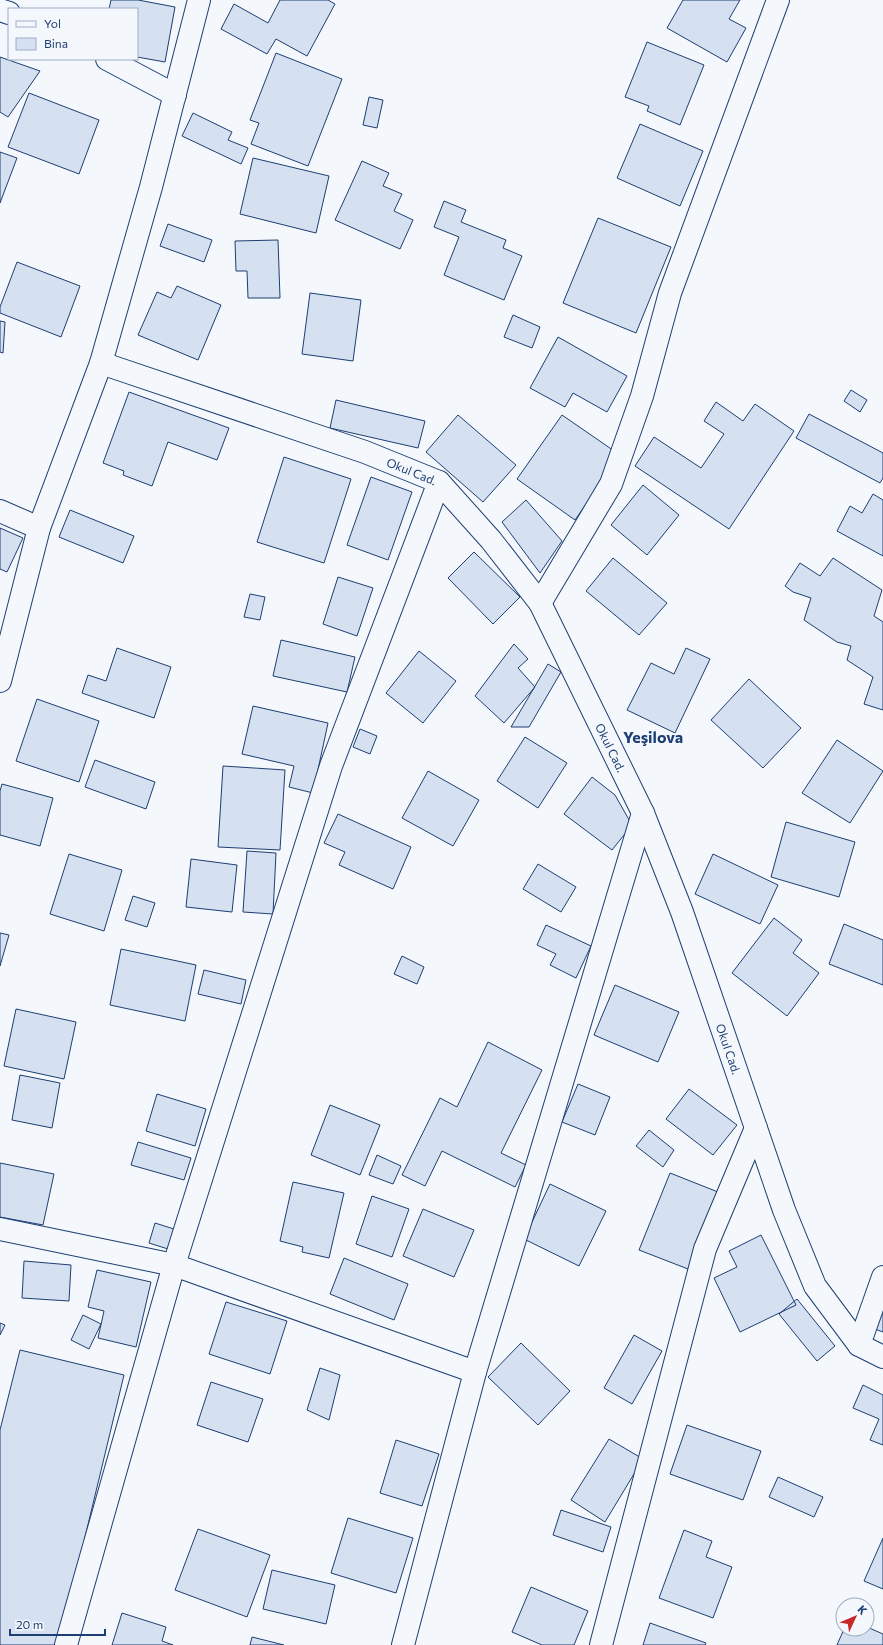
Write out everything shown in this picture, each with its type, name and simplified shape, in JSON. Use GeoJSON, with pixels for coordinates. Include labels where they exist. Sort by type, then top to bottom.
{"type":"FeatureCollection","features":[{"type":"Feature","properties":{"kind":"street"},"geometry":{"type":"LineString","coordinates":[[0,681],[38,528],[101,363],[151,187],[199,0]]}},
{"type":"Feature","properties":{"kind":"street"},"geometry":{"type":"LineString","coordinates":[[540,603],[611,484],[642,396],[670,293],[778,0]]}},
{"type":"Feature","properties":{"kind":"street"},"geometry":{"type":"LineString","coordinates":[[109,60],[175,95]]}},
{"type":"Feature","properties":{"kind":"street","name":"Okul Cad."},"geometry":{"type":"LineString","coordinates":[[101,363],[365,452],[439,482],[491,540],[540,603],[643,813],[682,912],[784,1210],[815,1286],[859,1345],[883,1357]]}},
{"type":"Feature","properties":{"kind":"street"},"geometry":{"type":"LineString","coordinates":[[66,1645],[174,1265],[331,766],[439,482]]}},
{"type":"Feature","properties":{"kind":"street"},"geometry":{"type":"LineString","coordinates":[[0,511],[38,528]]}},
{"type":"Feature","properties":{"kind":"street"},"geometry":{"type":"LineString","coordinates":[[403,1645],[475,1372],[643,813]]}},
{"type":"Feature","properties":{"kind":"street"},"geometry":{"type":"LineString","coordinates":[[601,1645],[705,1249],[756,1128]]}},
{"type":"Feature","properties":{"kind":"street"},"geometry":{"type":"LineString","coordinates":[[0,1229],[174,1265],[475,1372]]}},
{"type":"Feature","properties":{"kind":"street"},"geometry":{"type":"LineString","coordinates":[[859,1345],[883,1276]]}},
{"type":"Feature","properties":{"kind":"building"},"geometry":{"type":"Polygon","coordinates":[[[111,0],[138,0],[175,7],[165,62],[138,57],[138,8],[109,8],[111,0]]]}},
{"type":"Feature","properties":{"kind":"building"},"geometry":{"type":"Polygon","coordinates":[[[280,0],[328,0],[335,4],[307,56],[276,39],[267,54],[221,29],[234,4],[268,23],[280,0]]]}},
{"type":"Feature","properties":{"kind":"building"},"geometry":{"type":"Polygon","coordinates":[[[683,0],[740,0],[729,19],[746,28],[727,62],[667,28],[683,0]]]}},
{"type":"Feature","properties":{"kind":"building"},"geometry":{"type":"Polygon","coordinates":[[[647,42],[704,65],[680,125],[647,111],[649,106],[625,97],[647,42]]]}},
{"type":"Feature","properties":{"kind":"building"},"geometry":{"type":"Polygon","coordinates":[[[276,53],[342,79],[308,166],[251,144],[259,123],[250,120],[276,53]]]}},
{"type":"Feature","properties":{"kind":"building"},"geometry":{"type":"Polygon","coordinates":[[[0,57],[40,71],[8,117],[0,112],[0,57]]]}},
{"type":"Feature","properties":{"kind":"building"},"geometry":{"type":"Polygon","coordinates":[[[29,93],[99,120],[79,174],[8,147],[29,93]]]}},
{"type":"Feature","properties":{"kind":"building"},"geometry":{"type":"Polygon","coordinates":[[[369,97],[383,100],[377,128],[363,125],[369,97]]]}},
{"type":"Feature","properties":{"kind":"building"},"geometry":{"type":"Polygon","coordinates":[[[193,113],[232,132],[228,140],[248,148],[241,164],[182,136],[193,113]]]}},
{"type":"Feature","properties":{"kind":"building"},"geometry":{"type":"Polygon","coordinates":[[[640,124],[703,151],[680,206],[617,178],[640,124]]]}},
{"type":"Feature","properties":{"kind":"building"},"geometry":{"type":"Polygon","coordinates":[[[0,152],[17,158],[0,203],[0,152]]]}},
{"type":"Feature","properties":{"kind":"building"},"geometry":{"type":"Polygon","coordinates":[[[253,158],[329,176],[316,233],[240,214],[253,158]]]}},
{"type":"Feature","properties":{"kind":"building"},"geometry":{"type":"Polygon","coordinates":[[[362,161],[389,173],[383,186],[402,194],[394,211],[413,220],[400,249],[335,220],[362,161]]]}},
{"type":"Feature","properties":{"kind":"building"},"geometry":{"type":"Polygon","coordinates":[[[444,201],[466,210],[461,222],[506,240],[503,248],[522,256],[504,300],[444,275],[459,237],[434,227],[444,201]]]}},
{"type":"Feature","properties":{"kind":"building"},"geometry":{"type":"Polygon","coordinates":[[[598,218],[671,247],[636,333],[563,303],[598,218]]]}},
{"type":"Feature","properties":{"kind":"building"},"geometry":{"type":"Polygon","coordinates":[[[168,224],[212,240],[204,262],[160,246],[168,224]]]}},
{"type":"Feature","properties":{"kind":"building"},"geometry":{"type":"Polygon","coordinates":[[[278,240],[280,298],[248,298],[247,271],[236,271],[235,241],[278,240]]]}},
{"type":"Feature","properties":{"kind":"building"},"geometry":{"type":"Polygon","coordinates":[[[17,262],[80,286],[61,337],[0,313],[0,307],[17,262]]]}},
{"type":"Feature","properties":{"kind":"building"},"geometry":{"type":"Polygon","coordinates":[[[177,286],[221,305],[198,360],[138,335],[157,292],[171,298],[177,286]]]}},
{"type":"Feature","properties":{"kind":"building"},"geometry":{"type":"Polygon","coordinates":[[[310,293],[361,300],[353,361],[302,354],[310,293]]]}},
{"type":"Feature","properties":{"kind":"building"},"geometry":{"type":"Polygon","coordinates":[[[513,315],[540,327],[532,348],[504,337],[513,315]]]}},
{"type":"Feature","properties":{"kind":"building"},"geometry":{"type":"Polygon","coordinates":[[[0,321],[5,322],[3,353],[0,352],[0,321]]]}},
{"type":"Feature","properties":{"kind":"building"},"geometry":{"type":"Polygon","coordinates":[[[558,337],[627,376],[607,412],[573,393],[565,407],[530,388],[558,337]]]}},
{"type":"Feature","properties":{"kind":"building"},"geometry":{"type":"Polygon","coordinates":[[[851,390],[867,400],[860,412],[844,401],[851,390]]]}},
{"type":"Feature","properties":{"kind":"building"},"geometry":{"type":"Polygon","coordinates":[[[129,392],[229,428],[217,460],[168,442],[152,486],[123,475],[124,471],[103,463],[129,392]]]}},
{"type":"Feature","properties":{"kind":"building"},"geometry":{"type":"Polygon","coordinates":[[[336,400],[425,421],[418,448],[330,428],[336,400]]]}},
{"type":"Feature","properties":{"kind":"building"},"geometry":{"type":"Polygon","coordinates":[[[716,402],[743,421],[755,404],[794,431],[729,529],[635,466],[654,437],[701,468],[724,434],[704,421],[716,402]]]}},
{"type":"Feature","properties":{"kind":"building"},"geometry":{"type":"Polygon","coordinates":[[[809,414],[883,453],[883,478],[880,483],[796,438],[809,414]]]}},
{"type":"Feature","properties":{"kind":"building"},"geometry":{"type":"Polygon","coordinates":[[[458,415],[516,465],[483,502],[426,452],[458,415]]]}},
{"type":"Feature","properties":{"kind":"building"},"geometry":{"type":"Polygon","coordinates":[[[562,415],[620,455],[575,520],[517,479],[562,415]]]}},
{"type":"Feature","properties":{"kind":"building"},"geometry":{"type":"Polygon","coordinates":[[[284,457],[351,479],[324,563],[257,542],[284,457]]]}},
{"type":"Feature","properties":{"kind":"building"},"geometry":{"type":"Polygon","coordinates":[[[371,477],[412,492],[388,560],[347,545],[371,477]]]}},
{"type":"Feature","properties":{"kind":"building"},"geometry":{"type":"Polygon","coordinates":[[[643,485],[679,515],[647,555],[611,525],[643,485]]]}},
{"type":"Feature","properties":{"kind":"building"},"geometry":{"type":"Polygon","coordinates":[[[873,494],[883,500],[883,556],[837,531],[850,506],[862,513],[873,494]]]}},
{"type":"Feature","properties":{"kind":"building"},"geometry":{"type":"Polygon","coordinates":[[[526,500],[562,541],[540,573],[502,522],[526,500]]]}},
{"type":"Feature","properties":{"kind":"building"},"geometry":{"type":"Polygon","coordinates":[[[70,510],[134,536],[123,563],[59,537],[70,510]]]}},
{"type":"Feature","properties":{"kind":"building"},"geometry":{"type":"Polygon","coordinates":[[[0,528],[23,538],[7,572],[0,569],[0,528]]]}},
{"type":"Feature","properties":{"kind":"building"},"geometry":{"type":"Polygon","coordinates":[[[474,552],[520,597],[493,624],[448,578],[474,552]]]}},
{"type":"Feature","properties":{"kind":"building"},"geometry":{"type":"Polygon","coordinates":[[[613,558],[667,603],[639,635],[586,591],[613,558]]]}},
{"type":"Feature","properties":{"kind":"building"},"geometry":{"type":"Polygon","coordinates":[[[833,558],[882,590],[874,616],[883,622],[883,710],[864,704],[873,677],[847,660],[851,646],[837,642],[804,620],[811,598],[793,592],[785,586],[800,563],[820,576],[833,558]]]}},
{"type":"Feature","properties":{"kind":"building"},"geometry":{"type":"Polygon","coordinates":[[[338,577],[373,588],[357,636],[323,624],[338,577]]]}},
{"type":"Feature","properties":{"kind":"building"},"geometry":{"type":"Polygon","coordinates":[[[250,594],[265,597],[260,620],[244,617],[250,594]]]}},
{"type":"Feature","properties":{"kind":"building"},"geometry":{"type":"Polygon","coordinates":[[[281,640],[355,657],[347,692],[273,676],[281,640]]]}},
{"type":"Feature","properties":{"kind":"building"},"geometry":{"type":"Polygon","coordinates":[[[514,644],[528,659],[518,668],[535,687],[504,723],[475,696],[514,644]]]}},
{"type":"Feature","properties":{"kind":"building"},"geometry":{"type":"Polygon","coordinates":[[[117,648],[171,667],[154,718],[82,693],[88,675],[106,681],[117,648]]]}},
{"type":"Feature","properties":{"kind":"building"},"geometry":{"type":"Polygon","coordinates":[[[686,648],[710,659],[675,733],[627,710],[651,663],[674,674],[686,648]]]}},
{"type":"Feature","properties":{"kind":"building"},"geometry":{"type":"Polygon","coordinates":[[[419,651],[456,681],[423,723],[386,693],[419,651]]]}},
{"type":"Feature","properties":{"kind":"building"},"geometry":{"type":"Polygon","coordinates":[[[548,664],[561,672],[529,727],[511,727],[548,664]]]}},
{"type":"Feature","properties":{"kind":"building"},"geometry":{"type":"Polygon","coordinates":[[[749,679],[801,728],[763,768],[711,720],[749,679]]]}},
{"type":"Feature","properties":{"kind":"building"},"geometry":{"type":"Polygon","coordinates":[[[37,699],[99,721],[79,782],[16,761],[37,699]]]}},
{"type":"Feature","properties":{"kind":"building"},"geometry":{"type":"Polygon","coordinates":[[[253,706],[328,723],[313,793],[289,787],[294,766],[242,754],[253,706]]]}},
{"type":"Feature","properties":{"kind":"building"},"geometry":{"type":"Polygon","coordinates":[[[360,729],[377,736],[370,754],[353,747],[360,729]]]}},
{"type":"Feature","properties":{"kind":"building"},"geometry":{"type":"Polygon","coordinates":[[[525,737],[567,763],[538,808],[497,781],[525,737]]]}},
{"type":"Feature","properties":{"kind":"building"},"geometry":{"type":"Polygon","coordinates":[[[837,740],[883,771],[850,823],[802,793],[837,740]]]}},
{"type":"Feature","properties":{"kind":"building"},"geometry":{"type":"Polygon","coordinates":[[[95,760],[155,782],[146,809],[85,787],[95,760]]]}},
{"type":"Feature","properties":{"kind":"building"},"geometry":{"type":"Polygon","coordinates":[[[223,766],[285,770],[280,850],[218,847],[223,766]]]}},
{"type":"Feature","properties":{"kind":"building"},"geometry":{"type":"Polygon","coordinates":[[[428,771],[479,800],[453,846],[402,818],[428,771]]]}},
{"type":"Feature","properties":{"kind":"building"},"geometry":{"type":"Polygon","coordinates":[[[592,777],[615,795],[632,825],[612,850],[564,814],[592,777]]]}},
{"type":"Feature","properties":{"kind":"building"},"geometry":{"type":"Polygon","coordinates":[[[2,784],[53,798],[40,846],[0,835],[0,791],[2,784]]]}},
{"type":"Feature","properties":{"kind":"building"},"geometry":{"type":"Polygon","coordinates":[[[338,814],[411,847],[393,889],[339,865],[345,852],[324,843],[338,814]]]}},
{"type":"Feature","properties":{"kind":"building"},"geometry":{"type":"Polygon","coordinates":[[[786,822],[855,842],[839,897],[771,877],[786,822]]]}},
{"type":"Feature","properties":{"kind":"building"},"geometry":{"type":"Polygon","coordinates":[[[247,851],[276,853],[273,914],[243,912],[247,851]]]}},
{"type":"Feature","properties":{"kind":"building"},"geometry":{"type":"Polygon","coordinates":[[[69,854],[122,870],[104,931],[50,914],[69,854]]]}},
{"type":"Feature","properties":{"kind":"building"},"geometry":{"type":"Polygon","coordinates":[[[713,854],[778,885],[760,924],[695,894],[713,854]]]}},
{"type":"Feature","properties":{"kind":"building"},"geometry":{"type":"Polygon","coordinates":[[[191,859],[237,865],[232,912],[186,907],[191,859]]]}},
{"type":"Feature","properties":{"kind":"building"},"geometry":{"type":"Polygon","coordinates":[[[538,864],[576,887],[561,912],[523,889],[538,864]]]}},
{"type":"Feature","properties":{"kind":"building"},"geometry":{"type":"Polygon","coordinates":[[[133,896],[155,903],[147,927],[125,920],[133,896]]]}},
{"type":"Feature","properties":{"kind":"building"},"geometry":{"type":"Polygon","coordinates":[[[774,918],[802,940],[793,953],[819,973],[787,1016],[732,973],[774,918]]]}},
{"type":"Feature","properties":{"kind":"building"},"geometry":{"type":"Polygon","coordinates":[[[844,924],[883,940],[883,985],[829,964],[844,924]]]}},
{"type":"Feature","properties":{"kind":"building"},"geometry":{"type":"Polygon","coordinates":[[[546,925],[591,946],[576,978],[550,965],[556,954],[537,945],[546,925]]]}},
{"type":"Feature","properties":{"kind":"building"},"geometry":{"type":"Polygon","coordinates":[[[0,933],[9,935],[0,966],[0,933]]]}},
{"type":"Feature","properties":{"kind":"building"},"geometry":{"type":"Polygon","coordinates":[[[121,949],[196,965],[185,1021],[110,1005],[121,949]]]}},
{"type":"Feature","properties":{"kind":"building"},"geometry":{"type":"Polygon","coordinates":[[[402,956],[424,967],[417,984],[394,974],[402,956]]]}},
{"type":"Feature","properties":{"kind":"building"},"geometry":{"type":"Polygon","coordinates":[[[204,970],[246,980],[241,1004],[198,994],[204,970]]]}},
{"type":"Feature","properties":{"kind":"building"},"geometry":{"type":"Polygon","coordinates":[[[615,985],[679,1012],[658,1062],[594,1035],[615,985]]]}},
{"type":"Feature","properties":{"kind":"building"},"geometry":{"type":"Polygon","coordinates":[[[16,1009],[76,1022],[64,1079],[4,1066],[16,1009]]]}},
{"type":"Feature","properties":{"kind":"building"},"geometry":{"type":"Polygon","coordinates":[[[488,1042],[542,1070],[501,1153],[526,1165],[515,1187],[442,1151],[425,1186],[402,1175],[440,1098],[457,1107],[488,1042]]]}},
{"type":"Feature","properties":{"kind":"building"},"geometry":{"type":"Polygon","coordinates":[[[20,1075],[60,1083],[52,1128],[12,1120],[20,1075]]]}},
{"type":"Feature","properties":{"kind":"building"},"geometry":{"type":"Polygon","coordinates":[[[578,1084],[610,1097],[595,1135],[562,1122],[578,1084]]]}},
{"type":"Feature","properties":{"kind":"building"},"geometry":{"type":"Polygon","coordinates":[[[689,1089],[737,1125],[713,1155],[666,1119],[689,1089]]]}},
{"type":"Feature","properties":{"kind":"building"},"geometry":{"type":"Polygon","coordinates":[[[157,1094],[206,1109],[195,1146],[146,1131],[157,1094]]]}},
{"type":"Feature","properties":{"kind":"building"},"geometry":{"type":"Polygon","coordinates":[[[330,1105],[380,1125],[360,1175],[311,1155],[330,1105]]]}},
{"type":"Feature","properties":{"kind":"building"},"geometry":{"type":"Polygon","coordinates":[[[649,1130],[674,1150],[663,1167],[636,1146],[649,1130]]]}},
{"type":"Feature","properties":{"kind":"building"},"geometry":{"type":"Polygon","coordinates":[[[138,1142],[191,1158],[184,1180],[131,1165],[138,1142]]]}},
{"type":"Feature","properties":{"kind":"building"},"geometry":{"type":"Polygon","coordinates":[[[377,1155],[401,1166],[393,1184],[369,1175],[377,1155]]]}},
{"type":"Feature","properties":{"kind":"building"},"geometry":{"type":"Polygon","coordinates":[[[0,1163],[54,1174],[43,1225],[0,1217],[0,1163]]]}},
{"type":"Feature","properties":{"kind":"building"},"geometry":{"type":"Polygon","coordinates":[[[670,1173],[718,1192],[688,1269],[639,1250],[670,1173]]]}},
{"type":"Feature","properties":{"kind":"building"},"geometry":{"type":"Polygon","coordinates":[[[293,1182],[344,1193],[329,1258],[302,1252],[303,1247],[280,1241],[293,1182]]]}},
{"type":"Feature","properties":{"kind":"building"},"geometry":{"type":"Polygon","coordinates":[[[550,1184],[606,1211],[579,1266],[524,1239],[550,1184]]]}},
{"type":"Feature","properties":{"kind":"building"},"geometry":{"type":"Polygon","coordinates":[[[372,1196],[409,1209],[392,1257],[356,1244],[372,1196]]]}},
{"type":"Feature","properties":{"kind":"building"},"geometry":{"type":"Polygon","coordinates":[[[423,1209],[474,1230],[454,1277],[403,1256],[423,1209]]]}},
{"type":"Feature","properties":{"kind":"building"},"geometry":{"type":"Polygon","coordinates":[[[155,1223],[174,1229],[168,1249],[149,1243],[155,1223]]]}},
{"type":"Feature","properties":{"kind":"building"},"geometry":{"type":"Polygon","coordinates":[[[761,1235],[796,1305],[740,1332],[714,1278],[737,1267],[729,1251],[761,1235]]]}},
{"type":"Feature","properties":{"kind":"building"},"geometry":{"type":"Polygon","coordinates":[[[344,1258],[408,1284],[394,1320],[330,1294],[344,1258]]]}},
{"type":"Feature","properties":{"kind":"building"},"geometry":{"type":"Polygon","coordinates":[[[24,1261],[71,1265],[69,1301],[22,1298],[24,1261]]]}},
{"type":"Feature","properties":{"kind":"building"},"geometry":{"type":"Polygon","coordinates":[[[97,1270],[151,1282],[136,1347],[98,1338],[104,1311],[88,1307],[97,1270]]]}},
{"type":"Feature","properties":{"kind":"building"},"geometry":{"type":"Polygon","coordinates":[[[797,1299],[835,1346],[817,1361],[779,1314],[797,1299]]]}},
{"type":"Feature","properties":{"kind":"building"},"geometry":{"type":"Polygon","coordinates":[[[226,1302],[287,1321],[270,1374],[209,1354],[226,1302]]]}},
{"type":"Feature","properties":{"kind":"building"},"geometry":{"type":"Polygon","coordinates":[[[883,1308],[883,1332],[875,1329],[883,1308]]]}},
{"type":"Feature","properties":{"kind":"building"},"geometry":{"type":"Polygon","coordinates":[[[83,1315],[101,1324],[89,1349],[71,1340],[83,1315]]]}},
{"type":"Feature","properties":{"kind":"building"},"geometry":{"type":"Polygon","coordinates":[[[0,1323],[5,1325],[0,1335],[0,1323]]]}},
{"type":"Feature","properties":{"kind":"building"},"geometry":{"type":"Polygon","coordinates":[[[634,1335],[662,1351],[632,1404],[604,1388],[634,1335]]]}},
{"type":"Feature","properties":{"kind":"building"},"geometry":{"type":"Polygon","coordinates":[[[521,1343],[570,1391],[538,1425],[488,1377],[521,1343]]]}},
{"type":"Feature","properties":{"kind":"building"},"geometry":{"type":"Polygon","coordinates":[[[20,1350],[124,1375],[59,1645],[0,1645],[0,1430],[20,1350]]]}},
{"type":"Feature","properties":{"kind":"building"},"geometry":{"type":"Polygon","coordinates":[[[320,1368],[340,1375],[329,1420],[307,1410],[320,1368]]]}},
{"type":"Feature","properties":{"kind":"building"},"geometry":{"type":"Polygon","coordinates":[[[211,1382],[263,1399],[248,1442],[197,1425],[211,1382]]]}},
{"type":"Feature","properties":{"kind":"building"},"geometry":{"type":"Polygon","coordinates":[[[863,1385],[883,1395],[883,1445],[870,1440],[879,1419],[853,1408],[863,1385]]]}},
{"type":"Feature","properties":{"kind":"building"},"geometry":{"type":"Polygon","coordinates":[[[687,1425],[761,1451],[743,1500],[670,1474],[687,1425]]]}},
{"type":"Feature","properties":{"kind":"building"},"geometry":{"type":"Polygon","coordinates":[[[609,1439],[643,1459],[605,1522],[571,1500],[609,1439]]]}},
{"type":"Feature","properties":{"kind":"building"},"geometry":{"type":"Polygon","coordinates":[[[396,1440],[439,1454],[422,1506],[380,1493],[396,1440]]]}},
{"type":"Feature","properties":{"kind":"building"},"geometry":{"type":"Polygon","coordinates":[[[778,1477],[823,1497],[814,1517],[769,1497],[778,1477]]]}},
{"type":"Feature","properties":{"kind":"building"},"geometry":{"type":"Polygon","coordinates":[[[561,1510],[611,1527],[603,1552],[553,1535],[561,1510]]]}},
{"type":"Feature","properties":{"kind":"building"},"geometry":{"type":"Polygon","coordinates":[[[348,1518],[413,1538],[396,1593],[331,1573],[348,1518]]]}},
{"type":"Feature","properties":{"kind":"building"},"geometry":{"type":"Polygon","coordinates":[[[198,1529],[270,1555],[247,1617],[175,1590],[198,1529]]]}},
{"type":"Feature","properties":{"kind":"building"},"geometry":{"type":"Polygon","coordinates":[[[684,1530],[712,1541],[706,1557],[732,1567],[713,1618],[659,1598],[684,1530]]]}},
{"type":"Feature","properties":{"kind":"building"},"geometry":{"type":"Polygon","coordinates":[[[883,1538],[883,1589],[864,1581],[883,1538]]]}},
{"type":"Feature","properties":{"kind":"building"},"geometry":{"type":"Polygon","coordinates":[[[272,1570],[335,1585],[326,1624],[263,1609],[272,1570]]]}},
{"type":"Feature","properties":{"kind":"building"},"geometry":{"type":"Polygon","coordinates":[[[531,1587],[588,1611],[574,1645],[542,1645],[512,1632],[531,1587]]]}},
{"type":"Feature","properties":{"kind":"building"},"geometry":{"type":"Polygon","coordinates":[[[122,1613],[166,1627],[162,1641],[173,1645],[112,1645],[122,1613]]]}},
{"type":"Feature","properties":{"kind":"building"},"geometry":{"type":"Polygon","coordinates":[[[650,1623],[706,1643],[705,1645],[643,1645],[650,1623]]]}},
{"type":"Feature","properties":{"kind":"building"},"geometry":{"type":"Polygon","coordinates":[[[875,1630],[883,1634],[883,1645],[837,1645],[840,1637],[875,1637],[875,1630]]]}},
{"type":"Feature","properties":{"kind":"building"},"geometry":{"type":"Polygon","coordinates":[[[252,1637],[284,1645],[250,1645],[252,1637]]]}},
{"type":"Feature","properties":{"kind":"district","name":"Yeşilova"},"geometry":{"type":"Point","coordinates":[653,736]}}]}
